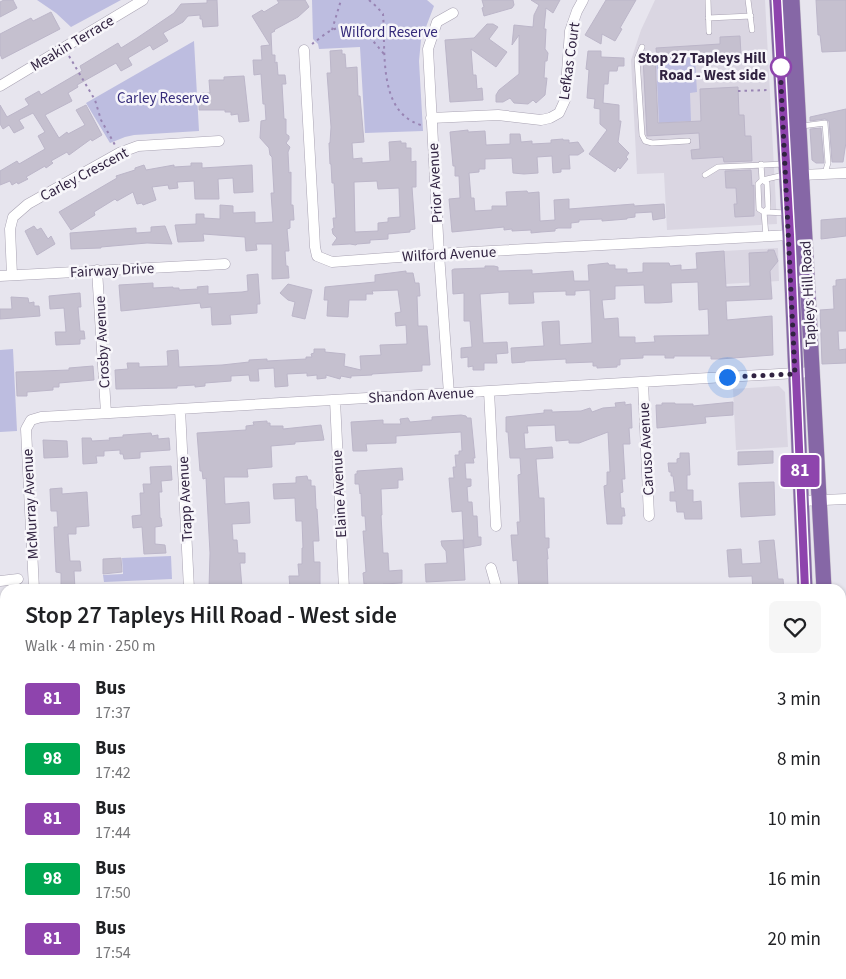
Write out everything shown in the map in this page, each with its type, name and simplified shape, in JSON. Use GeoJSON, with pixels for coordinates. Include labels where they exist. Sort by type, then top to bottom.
{"type":"FeatureCollection","features":[{"type":"Feature","properties":{"kind":"main road","name":"Tapleys Hill Road"},"geometry":{"type":"LineString","coordinates":[[777,0],[791,171],[812,372],[824,584]]}},
{"type":"Feature","properties":{"kind":"main road","name":"Tapleys Hill Road"},"geometry":{"type":"LineString","coordinates":[[792,0],[799,126],[788,193],[788,213],[805,584]]}},
{"type":"Feature","properties":{"kind":"street","name":"Meakin Terrace"},"geometry":{"type":"LineString","coordinates":[[1,82],[143,0]]}},
{"type":"Feature","properties":{"kind":"street","name":"Lefkas Court"},"geometry":{"type":"LineString","coordinates":[[431,118],[498,115],[541,120],[559,113],[565,100],[570,31],[577,10],[583,0]]}},
{"type":"Feature","properties":{"kind":"street","name":"Prior Avenue"},"geometry":{"type":"LineString","coordinates":[[449,394],[428,49],[431,35],[437,22],[453,13]]}},
{"type":"Feature","properties":{"kind":"street","name":"Wilford Avenue"},"geometry":{"type":"LineString","coordinates":[[304,50],[315,247],[318,256],[332,262],[439,254],[790,235]]}},
{"type":"Feature","properties":{"kind":"street","name":"Carley Crescent"},"geometry":{"type":"LineString","coordinates":[[12,275],[10,229],[13,217],[28,204],[119,153],[138,146],[219,141]]}},
{"type":"Feature","properties":{"kind":"street"},"geometry":{"type":"LineString","coordinates":[[791,171],[825,174],[846,173]]}},
{"type":"Feature","properties":{"kind":"street","name":"Fairway Drive"},"geometry":{"type":"LineString","coordinates":[[0,276],[225,264]]}},
{"type":"Feature","properties":{"kind":"street","name":"Crosby Avenue"},"geometry":{"type":"LineString","coordinates":[[97,270],[106,414]]}},
{"type":"Feature","properties":{"kind":"street","name":"Shandon Avenue"},"geometry":{"type":"LineString","coordinates":[[31,420],[41,417],[812,372]]}},
{"type":"Feature","properties":{"kind":"street","name":"Caruso Avenue"},"geometry":{"type":"LineString","coordinates":[[643,382],[649,516]]}},
{"type":"Feature","properties":{"kind":"street"},"geometry":{"type":"LineString","coordinates":[[489,391],[496,526]]}},
{"type":"Feature","properties":{"kind":"street","name":"Elaine Avenue"},"geometry":{"type":"LineString","coordinates":[[335,400],[344,584]]}},
{"type":"Feature","properties":{"kind":"street","name":"Trapp Avenue"},"geometry":{"type":"LineString","coordinates":[[180,409],[189,584]]}},
{"type":"Feature","properties":{"kind":"street","name":"McMurray Avenue"},"geometry":{"type":"LineString","coordinates":[[31,420],[26,428],[34,584]]}},
{"type":"Feature","properties":{"kind":"street"},"geometry":{"type":"LineString","coordinates":[[801,501],[846,499]]}},
{"type":"Feature","properties":{"kind":"street"},"geometry":{"type":"LineString","coordinates":[[491,568],[496,584]]}},
{"type":"Feature","properties":{"kind":"street"},"geometry":{"type":"LineString","coordinates":[[0,580],[18,579]]}},
{"type":"Feature","properties":{"kind":"lane"},"geometry":{"type":"LineString","coordinates":[[708,0],[709,32]]}},
{"type":"Feature","properties":{"kind":"lane"},"geometry":{"type":"LineString","coordinates":[[748,0],[752,30]]}},
{"type":"Feature","properties":{"kind":"lane"},"geometry":{"type":"LineString","coordinates":[[708,18],[751,16]]}},
{"type":"Feature","properties":{"kind":"lane"},"geometry":{"type":"LineString","coordinates":[[642,47],[637,59],[642,135],[645,141],[652,143],[688,141]]}},
{"type":"Feature","properties":{"kind":"lane"},"geometry":{"type":"LineString","coordinates":[[799,126],[825,123],[828,163],[825,174]]}},
{"type":"Feature","properties":{"kind":"lane"},"geometry":{"type":"LineString","coordinates":[[706,175],[718,167],[761,164],[791,171]]}},
{"type":"Feature","properties":{"kind":"lane"},"geometry":{"type":"LineString","coordinates":[[761,164],[762,180]]}},
{"type":"Feature","properties":{"kind":"lane"},"geometry":{"type":"LineString","coordinates":[[788,213],[764,212],[759,209],[758,184],[762,180],[791,171]]}},
{"type":"Feature","properties":{"kind":"lane"},"geometry":{"type":"LineString","coordinates":[[762,180],[767,183],[768,208],[764,212],[766,236]]}},
{"type":"Feature","properties":{"kind":"path"},"geometry":{"type":"LineString","coordinates":[[332,30],[341,0]]}},
{"type":"Feature","properties":{"kind":"path"},"geometry":{"type":"LineString","coordinates":[[368,0],[384,14],[385,76],[391,98],[402,113],[413,123],[421,126]]}},
{"type":"Feature","properties":{"kind":"path"},"geometry":{"type":"LineString","coordinates":[[304,50],[332,30],[346,27],[360,29],[370,37],[385,55]]}},
{"type":"Feature","properties":{"kind":"path"},"geometry":{"type":"LineString","coordinates":[[64,47],[95,100],[101,120],[119,153]]}},
{"type":"Feature","properties":{"kind":"path"},"geometry":{"type":"LineString","coordinates":[[738,91],[772,90]]}},
{"type":"Feature","properties":{"kind":"shaded area"},"geometry":{"type":"Polygon","coordinates":[[[655,0],[765,0],[777,224],[667,230],[664,173],[637,174],[631,60],[641,30],[655,0]]]}},
{"type":"Feature","properties":{"kind":"shaded area"},"geometry":{"type":"Polygon","coordinates":[[[778,248],[779,281],[725,284],[724,251],[778,248]]]}},
{"type":"Feature","properties":{"kind":"shaded area"},"geometry":{"type":"Polygon","coordinates":[[[779,386],[785,392],[788,447],[736,450],[733,389],[779,386]]]}},
{"type":"Feature","properties":{"kind":"green space"},"geometry":{"type":"Polygon","coordinates":[[[37,0],[121,0],[71,27],[56,13],[37,0]]]}},
{"type":"Feature","properties":{"kind":"green space","name":"Wilford Reserve"},"geometry":{"type":"Polygon","coordinates":[[[312,0],[427,0],[434,6],[421,40],[419,61],[423,131],[365,133],[360,47],[319,49],[318,44],[313,39],[312,0]]]}},
{"type":"Feature","properties":{"kind":"green space","name":"Carley Reserve"},"geometry":{"type":"Polygon","coordinates":[[[194,41],[199,131],[134,135],[110,143],[86,103],[194,41]]]}},
{"type":"Feature","properties":{"kind":"green space"},"geometry":{"type":"Polygon","coordinates":[[[695,57],[697,92],[690,93],[691,121],[659,123],[656,59],[695,57]]]}},
{"type":"Feature","properties":{"kind":"green space"},"geometry":{"type":"Polygon","coordinates":[[[13,349],[17,431],[0,432],[0,350],[13,349]]]}},
{"type":"Feature","properties":{"kind":"green space"},"geometry":{"type":"Polygon","coordinates":[[[171,556],[172,579],[104,582],[103,575],[123,574],[122,558],[171,556]]]}},
{"type":"Feature","properties":{"kind":"building"},"geometry":{"type":"Polygon","coordinates":[[[13,0],[17,8],[0,17],[0,2],[13,0]]]}},
{"type":"Feature","properties":{"kind":"building"},"geometry":{"type":"Polygon","coordinates":[[[207,0],[217,0],[218,26],[203,27],[200,15],[188,16],[183,22],[163,33],[168,41],[153,50],[150,45],[128,58],[132,65],[121,71],[116,63],[77,85],[78,87],[68,93],[72,101],[45,115],[59,138],[67,132],[68,134],[85,125],[76,110],[86,105],[102,135],[92,141],[91,139],[69,155],[67,152],[51,161],[53,163],[46,168],[45,166],[18,184],[17,182],[12,185],[10,181],[0,185],[0,171],[17,161],[19,164],[45,149],[38,136],[45,132],[33,113],[19,120],[24,128],[14,133],[9,125],[3,129],[0,124],[0,105],[7,117],[29,105],[25,99],[39,91],[41,95],[82,71],[80,66],[118,43],[121,48],[174,13],[181,4],[207,3],[207,0]]]}},
{"type":"Feature","properties":{"kind":"building"},"geometry":{"type":"Polygon","coordinates":[[[277,0],[305,0],[309,7],[298,17],[271,33],[272,55],[275,55],[278,75],[285,75],[286,84],[282,84],[284,119],[286,119],[286,134],[289,136],[286,143],[290,147],[288,152],[289,173],[291,172],[291,205],[293,205],[294,220],[290,220],[290,228],[287,229],[289,251],[285,251],[289,278],[272,279],[272,244],[256,244],[257,250],[246,251],[245,237],[203,234],[204,241],[178,242],[175,225],[196,224],[196,214],[204,214],[204,218],[220,219],[220,205],[233,206],[233,213],[255,212],[255,223],[273,222],[271,193],[274,193],[272,157],[269,148],[260,138],[261,121],[266,120],[265,104],[263,104],[261,74],[254,75],[253,60],[262,60],[261,46],[270,45],[252,16],[262,10],[264,12],[279,3],[277,0]]]}},
{"type":"Feature","properties":{"kind":"building"},"geometry":{"type":"Polygon","coordinates":[[[482,0],[513,0],[514,5],[512,8],[484,16],[482,0]]]}},
{"type":"Feature","properties":{"kind":"building"},"geometry":{"type":"Polygon","coordinates":[[[531,0],[560,0],[553,13],[546,8],[544,29],[546,29],[545,49],[548,53],[547,61],[545,61],[544,78],[547,78],[545,95],[536,103],[533,100],[528,104],[514,103],[510,98],[503,102],[496,102],[496,95],[499,90],[519,74],[519,35],[512,45],[514,25],[533,27],[534,15],[539,5],[531,0]]]}},
{"type":"Feature","properties":{"kind":"building"},"geometry":{"type":"Polygon","coordinates":[[[606,0],[636,0],[615,41],[602,34],[601,44],[585,35],[606,0]]]}},
{"type":"Feature","properties":{"kind":"building"},"geometry":{"type":"Polygon","coordinates":[[[816,0],[846,0],[846,51],[822,52],[820,35],[818,35],[816,0]]]}},
{"type":"Feature","properties":{"kind":"building"},"geometry":{"type":"Polygon","coordinates":[[[51,12],[60,29],[2,59],[0,54],[0,34],[31,18],[33,21],[51,12]]]}},
{"type":"Feature","properties":{"kind":"building"},"geometry":{"type":"Polygon","coordinates":[[[487,24],[493,24],[498,27],[489,39],[507,52],[496,67],[471,49],[473,75],[476,75],[477,89],[482,88],[483,100],[450,102],[445,40],[474,38],[487,24]]]}},
{"type":"Feature","properties":{"kind":"building"},"geometry":{"type":"Polygon","coordinates":[[[740,36],[741,55],[657,58],[656,48],[720,44],[720,37],[740,36]]]}},
{"type":"Feature","properties":{"kind":"building"},"geometry":{"type":"Polygon","coordinates":[[[342,50],[342,54],[345,54],[346,68],[357,67],[358,96],[360,96],[364,142],[352,143],[353,159],[362,158],[362,163],[390,161],[389,142],[401,141],[401,143],[406,143],[406,148],[411,148],[411,162],[416,161],[416,187],[412,187],[415,229],[410,230],[410,232],[388,234],[388,239],[370,240],[370,243],[332,245],[337,238],[333,234],[332,229],[334,228],[333,218],[336,218],[329,143],[331,127],[327,73],[331,73],[330,51],[342,50]],[[377,181],[354,182],[355,232],[378,231],[378,223],[388,222],[388,218],[400,217],[399,188],[378,189],[377,181]]]}},
{"type":"Feature","properties":{"kind":"building"},"geometry":{"type":"Polygon","coordinates":[[[588,51],[601,51],[601,57],[624,58],[624,66],[618,66],[617,71],[609,71],[608,84],[604,84],[603,103],[619,105],[619,121],[621,121],[618,142],[629,153],[626,157],[628,159],[615,172],[589,154],[607,130],[600,124],[600,109],[594,108],[595,99],[587,98],[589,70],[586,69],[588,51]]]}},
{"type":"Feature","properties":{"kind":"building"},"geometry":{"type":"Polygon","coordinates":[[[655,56],[658,123],[701,121],[700,89],[738,87],[739,115],[744,115],[745,136],[751,136],[752,161],[724,162],[723,157],[692,159],[691,150],[700,149],[699,133],[647,136],[643,57],[655,56]]]}},
{"type":"Feature","properties":{"kind":"building"},"geometry":{"type":"Polygon","coordinates":[[[244,76],[249,121],[239,122],[238,114],[231,115],[231,112],[225,112],[225,110],[199,110],[199,100],[202,99],[201,93],[210,93],[209,80],[224,80],[224,77],[244,76]]]}},
{"type":"Feature","properties":{"kind":"building"},"geometry":{"type":"Polygon","coordinates":[[[846,109],[846,142],[843,162],[832,162],[829,121],[825,119],[810,121],[810,117],[846,109]]]}},
{"type":"Feature","properties":{"kind":"building"},"geometry":{"type":"Polygon","coordinates":[[[821,128],[824,163],[816,163],[812,160],[810,129],[821,128]]]}},
{"type":"Feature","properties":{"kind":"building"},"geometry":{"type":"Polygon","coordinates":[[[468,130],[468,132],[485,131],[486,145],[510,144],[510,134],[520,134],[521,142],[532,141],[532,144],[551,143],[551,140],[563,139],[569,140],[569,143],[578,142],[584,151],[578,155],[569,155],[570,169],[561,169],[561,172],[553,173],[552,156],[537,157],[538,173],[524,174],[513,173],[512,158],[485,159],[485,169],[469,173],[471,198],[474,198],[475,211],[492,210],[492,206],[507,206],[506,192],[527,191],[528,193],[539,192],[540,221],[555,220],[554,200],[569,199],[569,209],[634,204],[634,206],[664,204],[665,218],[653,220],[652,212],[635,213],[635,217],[627,219],[579,220],[579,222],[571,223],[571,228],[558,228],[555,231],[531,233],[531,230],[504,230],[504,227],[452,232],[449,199],[460,198],[459,176],[455,176],[450,132],[468,130]]]}},
{"type":"Feature","properties":{"kind":"building"},"geometry":{"type":"Polygon","coordinates":[[[191,163],[202,163],[202,168],[252,165],[253,192],[234,193],[233,178],[218,179],[219,199],[195,199],[194,181],[177,182],[178,188],[169,189],[168,185],[152,187],[156,200],[143,205],[142,203],[137,204],[133,192],[117,201],[115,199],[94,212],[95,215],[71,230],[59,212],[117,178],[116,176],[135,170],[135,168],[144,165],[146,170],[174,165],[174,167],[191,166],[191,163]]]}},
{"type":"Feature","properties":{"kind":"building"},"geometry":{"type":"Polygon","coordinates":[[[751,170],[752,186],[754,185],[754,216],[735,217],[734,204],[737,204],[736,188],[726,188],[725,171],[751,170]]]}},
{"type":"Feature","properties":{"kind":"building"},"geometry":{"type":"Polygon","coordinates":[[[846,218],[846,236],[821,239],[821,220],[846,218]]]}},
{"type":"Feature","properties":{"kind":"building"},"geometry":{"type":"Polygon","coordinates":[[[34,226],[37,230],[41,228],[48,239],[51,236],[55,244],[37,255],[25,231],[34,226]]]}},
{"type":"Feature","properties":{"kind":"building"},"geometry":{"type":"Polygon","coordinates":[[[165,226],[172,244],[147,243],[71,249],[70,233],[136,228],[136,233],[151,232],[151,227],[165,226]]]}},
{"type":"Feature","properties":{"kind":"building"},"geometry":{"type":"Polygon","coordinates":[[[768,250],[774,250],[778,261],[770,271],[772,299],[726,301],[727,320],[772,316],[773,355],[711,359],[711,356],[674,356],[674,358],[665,358],[665,355],[643,355],[643,358],[620,359],[620,365],[617,365],[617,367],[597,368],[597,366],[593,366],[593,362],[566,363],[566,359],[512,363],[511,348],[544,346],[542,322],[559,321],[560,345],[592,343],[590,290],[575,291],[575,295],[566,295],[566,291],[533,292],[534,303],[509,304],[509,292],[480,294],[483,343],[507,342],[508,353],[496,354],[497,363],[484,363],[484,370],[473,370],[473,366],[468,367],[468,357],[461,358],[461,348],[472,347],[470,321],[464,321],[464,293],[453,294],[452,270],[454,269],[494,266],[498,267],[498,271],[532,270],[532,274],[573,271],[574,281],[589,281],[588,265],[608,263],[609,265],[615,265],[615,269],[627,269],[627,273],[643,272],[643,263],[669,263],[670,266],[681,265],[681,270],[697,269],[696,253],[724,251],[726,287],[750,286],[749,253],[768,252],[768,250]],[[698,282],[671,283],[672,302],[645,303],[644,285],[615,286],[615,299],[602,300],[604,319],[618,318],[619,337],[635,337],[635,343],[655,342],[654,336],[709,335],[708,309],[699,310],[698,282]]]}},
{"type":"Feature","properties":{"kind":"building"},"geometry":{"type":"Polygon","coordinates":[[[406,271],[406,273],[413,273],[415,283],[419,283],[420,296],[417,296],[418,326],[427,326],[430,365],[422,365],[422,371],[351,376],[351,378],[341,376],[340,379],[326,375],[326,378],[317,379],[317,375],[307,376],[307,373],[287,374],[288,386],[275,387],[274,368],[258,369],[259,381],[250,381],[249,375],[231,376],[231,381],[205,383],[205,386],[116,389],[115,370],[128,369],[127,363],[139,363],[139,367],[168,366],[167,351],[178,350],[179,367],[222,365],[249,362],[249,360],[306,359],[306,357],[312,357],[311,354],[314,353],[314,349],[325,349],[325,352],[345,354],[344,366],[361,370],[360,356],[381,355],[380,345],[407,344],[406,325],[396,326],[395,313],[401,312],[398,290],[372,291],[373,294],[366,294],[366,300],[349,300],[348,317],[327,316],[328,300],[324,300],[325,287],[375,282],[375,275],[406,271]]]}},
{"type":"Feature","properties":{"kind":"building"},"geometry":{"type":"Polygon","coordinates":[[[258,274],[260,304],[257,304],[257,313],[230,315],[231,324],[212,325],[211,307],[201,308],[200,303],[121,311],[119,285],[153,283],[153,288],[173,287],[179,288],[179,290],[198,289],[197,287],[208,286],[208,294],[242,292],[248,291],[247,275],[258,274]]]}},
{"type":"Feature","properties":{"kind":"building"},"geometry":{"type":"Polygon","coordinates":[[[846,279],[846,331],[838,331],[839,350],[846,349],[846,363],[822,364],[820,310],[834,309],[833,286],[836,286],[836,280],[846,279]]]}},
{"type":"Feature","properties":{"kind":"building"},"geometry":{"type":"Polygon","coordinates":[[[288,284],[312,290],[305,319],[292,316],[295,302],[288,300],[280,293],[288,284]]]}},
{"type":"Feature","properties":{"kind":"building"},"geometry":{"type":"Polygon","coordinates":[[[80,293],[81,307],[78,307],[80,331],[84,331],[85,339],[80,339],[80,344],[56,345],[55,332],[66,332],[64,308],[50,309],[49,296],[80,293]]]}},
{"type":"Feature","properties":{"kind":"building"},"geometry":{"type":"Polygon","coordinates":[[[11,297],[28,298],[29,303],[34,302],[34,306],[39,306],[40,316],[0,319],[0,309],[12,309],[11,297]]]}},
{"type":"Feature","properties":{"kind":"building"},"geometry":{"type":"Polygon","coordinates":[[[93,366],[94,380],[59,383],[59,387],[53,387],[53,390],[27,392],[27,396],[17,396],[16,372],[69,370],[69,368],[93,366]]]}},
{"type":"Feature","properties":{"kind":"building"},"geometry":{"type":"Polygon","coordinates":[[[625,402],[625,405],[631,404],[632,428],[629,428],[630,444],[623,444],[625,479],[622,479],[623,492],[620,493],[621,508],[624,508],[625,516],[622,516],[622,524],[607,524],[604,486],[607,485],[607,472],[610,472],[608,432],[579,443],[569,443],[569,440],[556,441],[555,425],[527,426],[528,433],[524,433],[525,449],[552,447],[553,458],[536,459],[539,498],[544,498],[545,538],[549,538],[549,548],[547,548],[548,584],[519,584],[517,560],[513,561],[511,535],[518,535],[517,522],[520,522],[518,475],[521,474],[520,458],[510,458],[506,417],[544,413],[544,410],[552,410],[552,412],[581,411],[590,408],[592,412],[603,408],[616,407],[615,403],[625,402]]]}},
{"type":"Feature","properties":{"kind":"building"},"geometry":{"type":"Polygon","coordinates":[[[733,402],[733,415],[705,417],[706,423],[657,428],[656,405],[675,403],[693,404],[693,406],[733,402]]]}},
{"type":"Feature","properties":{"kind":"building"},"geometry":{"type":"Polygon","coordinates":[[[461,415],[471,418],[475,458],[473,458],[474,463],[465,463],[466,479],[471,479],[471,486],[467,487],[468,502],[472,502],[473,516],[477,516],[478,537],[481,537],[481,545],[464,548],[462,511],[452,512],[449,478],[454,478],[453,467],[456,467],[455,455],[459,455],[459,451],[462,451],[461,432],[396,436],[396,443],[366,444],[367,451],[353,451],[351,422],[383,420],[383,424],[401,424],[400,419],[408,418],[410,422],[432,420],[432,417],[461,415]]]}},
{"type":"Feature","properties":{"kind":"building"},"geometry":{"type":"Polygon","coordinates":[[[267,421],[267,423],[270,423],[270,426],[283,426],[283,429],[321,425],[324,440],[271,446],[272,467],[247,469],[248,477],[224,477],[225,504],[249,502],[250,523],[232,524],[233,540],[237,540],[238,553],[245,553],[245,563],[240,563],[242,584],[209,584],[210,553],[206,478],[203,479],[202,471],[200,471],[197,433],[246,430],[246,426],[254,425],[253,422],[267,421]]]}},
{"type":"Feature","properties":{"kind":"building"},"geometry":{"type":"Polygon","coordinates":[[[151,433],[152,436],[158,435],[158,439],[169,438],[170,450],[140,452],[140,458],[124,459],[123,454],[120,454],[120,450],[104,451],[104,456],[96,456],[97,463],[83,464],[82,438],[91,438],[92,441],[110,440],[109,438],[123,437],[123,435],[151,433]]]}},
{"type":"Feature","properties":{"kind":"building"},"geometry":{"type":"Polygon","coordinates":[[[43,440],[67,441],[68,457],[44,458],[43,440]]]}},
{"type":"Feature","properties":{"kind":"building"},"geometry":{"type":"Polygon","coordinates":[[[773,451],[773,463],[738,465],[738,452],[773,451]]]}},
{"type":"Feature","properties":{"kind":"building"},"geometry":{"type":"Polygon","coordinates":[[[680,453],[689,453],[690,475],[687,475],[687,490],[693,490],[693,502],[701,501],[702,519],[685,519],[684,512],[677,512],[676,501],[670,501],[670,492],[675,492],[673,476],[669,472],[668,463],[677,463],[680,453]]]}},
{"type":"Feature","properties":{"kind":"building"},"geometry":{"type":"Polygon","coordinates":[[[171,466],[172,480],[161,481],[162,492],[159,492],[162,526],[155,527],[155,544],[165,545],[166,553],[144,554],[142,527],[133,528],[132,516],[141,515],[140,493],[144,493],[143,484],[151,484],[150,467],[171,466]]]}},
{"type":"Feature","properties":{"kind":"building"},"geometry":{"type":"Polygon","coordinates":[[[402,468],[403,480],[398,480],[398,488],[381,489],[381,515],[383,553],[388,553],[389,571],[402,570],[402,583],[364,584],[363,573],[366,572],[363,531],[366,531],[365,516],[362,516],[359,484],[355,484],[355,474],[357,474],[357,471],[402,468]]]}},
{"type":"Feature","properties":{"kind":"building"},"geometry":{"type":"Polygon","coordinates":[[[307,476],[308,480],[311,480],[311,486],[315,486],[319,541],[313,541],[314,562],[320,562],[320,584],[290,584],[289,576],[299,576],[298,564],[302,564],[302,521],[296,521],[295,498],[274,499],[273,484],[296,483],[296,477],[307,476]]]}},
{"type":"Feature","properties":{"kind":"building"},"geometry":{"type":"Polygon","coordinates":[[[774,482],[775,515],[741,517],[739,483],[774,482]]]}},
{"type":"Feature","properties":{"kind":"building"},"geometry":{"type":"Polygon","coordinates":[[[62,488],[62,494],[87,492],[89,526],[76,527],[76,534],[68,534],[70,561],[80,561],[81,571],[74,571],[75,584],[61,584],[61,573],[56,572],[54,527],[58,527],[57,511],[51,511],[50,489],[62,488]]]}},
{"type":"Feature","properties":{"kind":"building"},"geometry":{"type":"Polygon","coordinates":[[[463,540],[465,580],[426,582],[425,564],[447,563],[446,551],[441,541],[463,540]]]}},
{"type":"Feature","properties":{"kind":"building"},"geometry":{"type":"Polygon","coordinates":[[[774,540],[778,579],[783,579],[784,584],[753,584],[752,576],[729,577],[727,550],[741,549],[742,564],[761,563],[759,541],[774,540]]]}},
{"type":"Feature","properties":{"kind":"building"},"geometry":{"type":"Polygon","coordinates":[[[121,558],[122,572],[103,574],[103,559],[121,558]]]}},
{"type":"Feature","properties":{"kind":"bus line","name":"81"},"geometry":{"type":"LineString","coordinates":[[777,0],[790,235],[805,584]]}},
{"type":"Feature","properties":{"kind":"place","name":"Stop 27 Tapleys Hill Road - West side"},"geometry":{"type":"Point","coordinates":[781,67]}},
{"type":"Feature","properties":{"kind":"route"},"geometry":{"type":"LineString","coordinates":[[727,377],[795,374],[790,235],[780,63],[781,67]]}}]}
